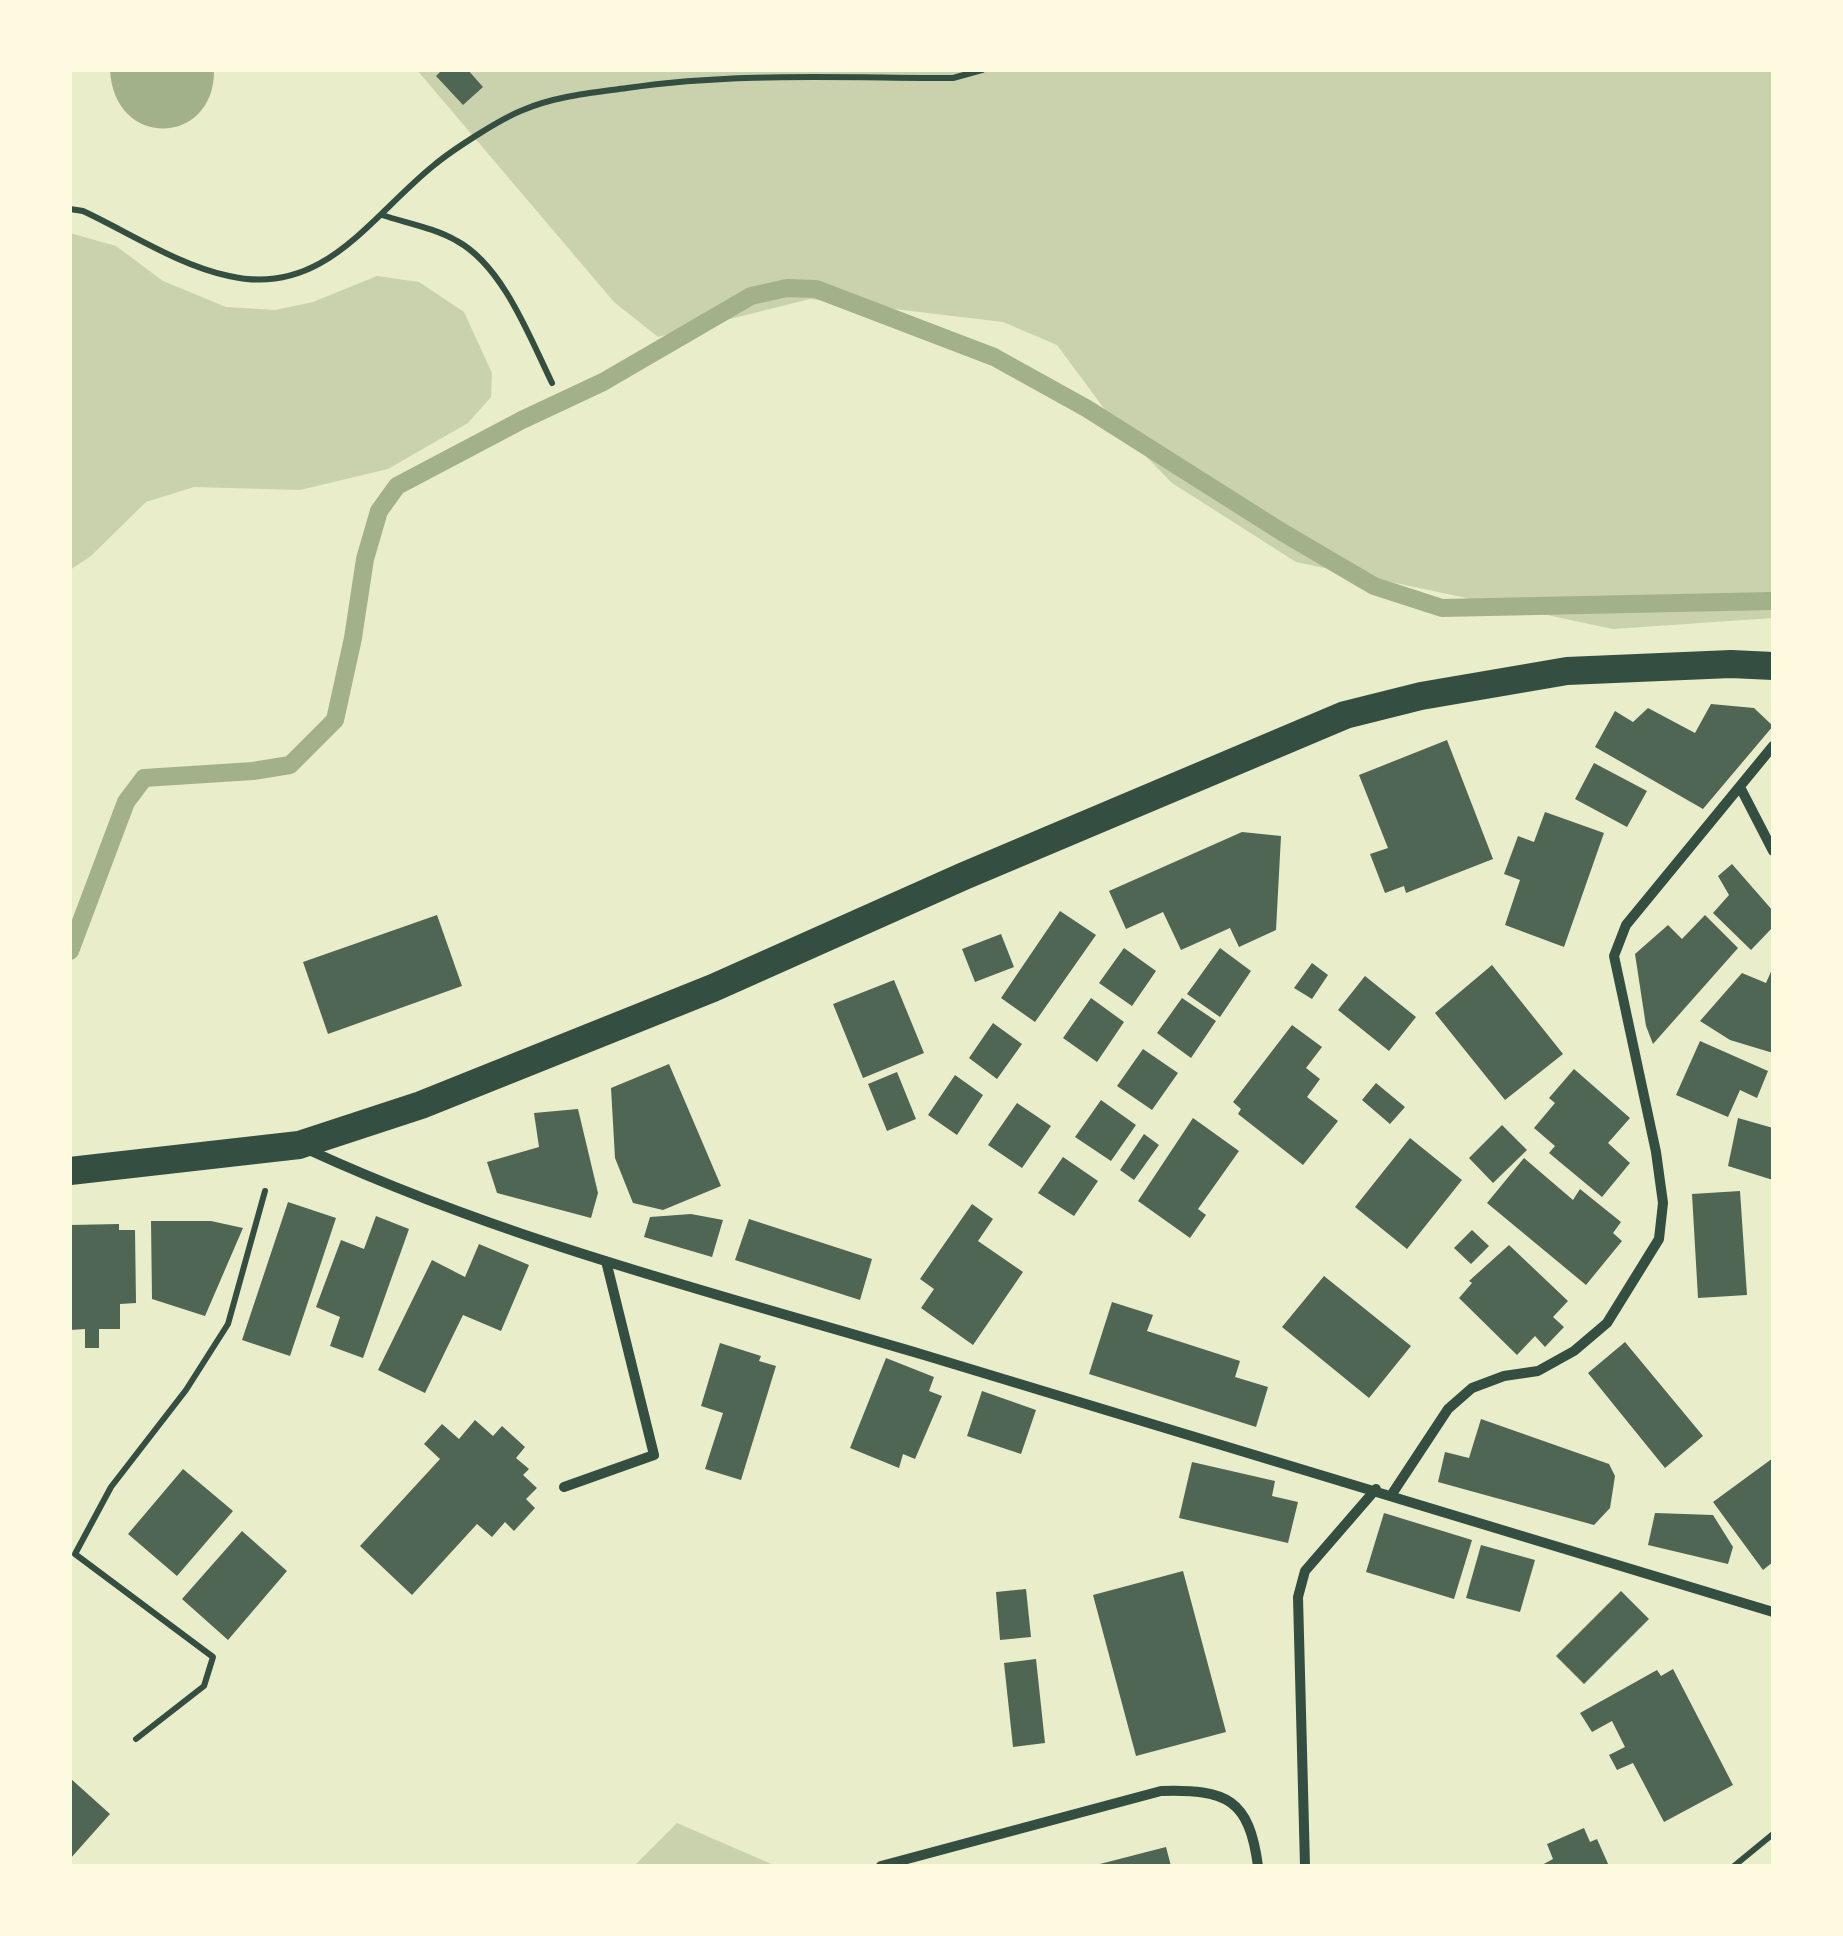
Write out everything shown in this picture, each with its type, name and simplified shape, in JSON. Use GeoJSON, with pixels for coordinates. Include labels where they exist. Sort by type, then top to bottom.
{"type":"FeatureCollection","features":[{"type":"Feature","properties":{"kind":"highway"},"geometry":{"type":"LineString","coordinates":[[70,1171],[300,1145],[420,1105],[713,988],[964,876],[1345,715],[1421,696],[1567,671],[1731,664],[1773,666]]}},
{"type":"Feature","properties":{"kind":"street"},"geometry":{"type":"LineString","coordinates":[[1392,1494],[1448,1409],[1472,1388],[1504,1376],[1538,1371],[1560,1360],[1606,1323],[1659,1239],[1662,1203],[1656,1152],[1614,956],[1626,924],[1773,746]]}},
{"type":"Feature","properties":{"kind":"street"},"geometry":{"type":"LineString","coordinates":[[1740,787],[1773,852]]}},
{"type":"Feature","properties":{"kind":"street"},"geometry":{"type":"LineString","coordinates":[[300,1145],[366,1176],[606,1260],[1376,1489],[1773,1612]]}},
{"type":"Feature","properties":{"kind":"street"},"geometry":{"type":"LineString","coordinates":[[564,1487],[654,1454],[606,1260]]}},
{"type":"Feature","properties":{"kind":"street"},"geometry":{"type":"LineString","coordinates":[[1305,1866],[1298,1596],[1305,1571],[1376,1489]]}},
{"type":"Feature","properties":{"kind":"street"},"geometry":{"type":"LineString","coordinates":[[881,1866],[1161,1792],[1190,1790],[1212,1794],[1238,1806],[1253,1830],[1258,1866]]}},
{"type":"Feature","properties":{"kind":"path"},"geometry":{"type":"LineString","coordinates":[[70,209],[84,211],[203,269],[262,280],[286,277],[316,266],[382,215],[433,166],[520,110],[569,96],[676,80],[953,78],[982,70]]}},
{"type":"Feature","properties":{"kind":"path"},"geometry":{"type":"LineString","coordinates":[[382,215],[457,240],[484,262],[516,308],[552,383]]}},
{"type":"Feature","properties":{"kind":"path"},"geometry":{"type":"LineString","coordinates":[[136,1740],[204,1686],[213,1657],[76,1554],[112,1487],[186,1390],[228,1324],[267,1185],[262,1150]]}},
{"type":"Feature","properties":{"kind":"path"},"geometry":{"type":"LineString","coordinates":[[1734,1866],[1773,1834]]}},
{"type":"Feature","properties":{"kind":"shaded area"},"geometry":{"type":"Polygon","coordinates":[[[110,70],[214,70],[210,95],[199,113],[183,124],[164,128],[145,125],[128,114],[116,96],[110,70]]]}},
{"type":"Feature","properties":{"kind":"shaded area"},"geometry":{"type":"Polygon","coordinates":[[[417,70],[1773,70],[1773,618],[1613,629],[1296,562],[1172,483],[1120,430],[1057,345],[1003,322],[810,299],[658,337],[614,302],[417,70]]]}},
{"type":"Feature","properties":{"kind":"shaded area"},"geometry":{"type":"Polygon","coordinates":[[[70,233],[116,246],[163,281],[226,307],[275,310],[313,302],[377,276],[419,282],[464,312],[492,373],[491,397],[468,423],[388,469],[300,490],[194,487],[146,502],[91,556],[70,570],[70,233]]]}},
{"type":"Feature","properties":{"kind":"shaded area"},"geometry":{"type":"Polygon","coordinates":[[[677,1823],[776,1866],[634,1866],[677,1823]]]}},
{"type":"Feature","properties":{"kind":"building"},"geometry":{"type":"Polygon","coordinates":[[[442,70],[468,70],[483,87],[463,105],[436,76],[442,70]]]}},
{"type":"Feature","properties":{"kind":"building"},"geometry":{"type":"Polygon","coordinates":[[[1711,704],[1754,708],[1773,726],[1703,809],[1595,747],[1615,711],[1633,722],[1648,708],[1695,733],[1711,704]]]}},
{"type":"Feature","properties":{"kind":"building"},"geometry":{"type":"Polygon","coordinates":[[[1447,740],[1493,859],[1406,893],[1404,886],[1385,893],[1370,854],[1388,848],[1359,775],[1447,740]]]}},
{"type":"Feature","properties":{"kind":"building"},"geometry":{"type":"Polygon","coordinates":[[[1594,763],[1647,791],[1627,827],[1575,799],[1594,763]]]}},
{"type":"Feature","properties":{"kind":"building"},"geometry":{"type":"Polygon","coordinates":[[[1545,812],[1604,833],[1564,947],[1505,925],[1520,880],[1504,874],[1518,836],[1534,842],[1545,812]]]}},
{"type":"Feature","properties":{"kind":"building"},"geometry":{"type":"Polygon","coordinates":[[[1242,832],[1281,836],[1276,930],[1239,947],[1230,928],[1181,950],[1163,912],[1126,929],[1109,891],[1242,832]]]}},
{"type":"Feature","properties":{"kind":"building"},"geometry":{"type":"Polygon","coordinates":[[[1732,864],[1773,911],[1773,927],[1751,950],[1713,913],[1729,895],[1718,876],[1732,864]]]}},
{"type":"Feature","properties":{"kind":"building"},"geometry":{"type":"Polygon","coordinates":[[[1060,911],[1096,935],[1035,1022],[1001,998],[1060,911]]]}},
{"type":"Feature","properties":{"kind":"building"},"geometry":{"type":"Polygon","coordinates":[[[437,915],[462,986],[328,1034],[303,962],[437,915]]]}},
{"type":"Feature","properties":{"kind":"building"},"geometry":{"type":"Polygon","coordinates":[[[1705,915],[1738,948],[1653,1044],[1646,1026],[1635,954],[1668,925],[1682,939],[1705,915]]]}},
{"type":"Feature","properties":{"kind":"building"},"geometry":{"type":"Polygon","coordinates":[[[1001,934],[1014,967],[975,982],[962,949],[1001,934]]]}},
{"type":"Feature","properties":{"kind":"building"},"geometry":{"type":"Polygon","coordinates":[[[1124,948],[1156,971],[1132,1006],[1099,983],[1124,948]]]}},
{"type":"Feature","properties":{"kind":"building"},"geometry":{"type":"Polygon","coordinates":[[[1220,948],[1251,971],[1220,1017],[1187,994],[1220,948]]]}},
{"type":"Feature","properties":{"kind":"building"},"geometry":{"type":"Polygon","coordinates":[[[1312,963],[1328,975],[1312,999],[1294,988],[1312,963]]]}},
{"type":"Feature","properties":{"kind":"building"},"geometry":{"type":"Polygon","coordinates":[[[1492,965],[1563,1054],[1505,1100],[1435,1013],[1492,965]]]}},
{"type":"Feature","properties":{"kind":"building"},"geometry":{"type":"Polygon","coordinates":[[[1773,967],[1773,1053],[1730,1040],[1700,1021],[1742,973],[1766,983],[1773,967]]]}},
{"type":"Feature","properties":{"kind":"building"},"geometry":{"type":"Polygon","coordinates":[[[1365,976],[1416,1017],[1389,1051],[1338,1010],[1365,976]]]}},
{"type":"Feature","properties":{"kind":"building"},"geometry":{"type":"Polygon","coordinates":[[[894,980],[924,1053],[863,1078],[833,1004],[894,980]]]}},
{"type":"Feature","properties":{"kind":"building"},"geometry":{"type":"Polygon","coordinates":[[[1091,998],[1124,1022],[1097,1062],[1063,1038],[1091,998]]]}},
{"type":"Feature","properties":{"kind":"building"},"geometry":{"type":"Polygon","coordinates":[[[1182,998],[1216,1021],[1191,1058],[1157,1033],[1182,998]]]}},
{"type":"Feature","properties":{"kind":"building"},"geometry":{"type":"Polygon","coordinates":[[[993,1023],[1022,1044],[997,1079],[969,1058],[993,1023]]]}},
{"type":"Feature","properties":{"kind":"building"},"geometry":{"type":"Polygon","coordinates":[[[1292,1025],[1322,1047],[1306,1068],[1320,1079],[1307,1097],[1338,1121],[1303,1165],[1238,1114],[1241,1109],[1233,1102],[1292,1025]]]}},
{"type":"Feature","properties":{"kind":"building"},"geometry":{"type":"Polygon","coordinates":[[[1700,1041],[1768,1071],[1757,1098],[1740,1090],[1728,1117],[1676,1095],[1700,1041]]]}},
{"type":"Feature","properties":{"kind":"building"},"geometry":{"type":"Polygon","coordinates":[[[1143,1049],[1178,1073],[1152,1110],[1117,1086],[1143,1049]]]}},
{"type":"Feature","properties":{"kind":"building"},"geometry":{"type":"Polygon","coordinates":[[[669,1064],[721,1186],[663,1210],[633,1203],[615,1158],[611,1088],[669,1064]]]}},
{"type":"Feature","properties":{"kind":"building"},"geometry":{"type":"Polygon","coordinates":[[[1574,1069],[1630,1118],[1608,1143],[1630,1163],[1602,1197],[1549,1153],[1555,1146],[1534,1128],[1555,1103],[1549,1098],[1574,1069]]]}},
{"type":"Feature","properties":{"kind":"building"},"geometry":{"type":"Polygon","coordinates":[[[897,1072],[916,1119],[887,1131],[868,1084],[897,1072]]]}},
{"type":"Feature","properties":{"kind":"building"},"geometry":{"type":"Polygon","coordinates":[[[955,1075],[983,1095],[957,1135],[928,1115],[955,1075]]]}},
{"type":"Feature","properties":{"kind":"building"},"geometry":{"type":"Polygon","coordinates":[[[1376,1083],[1405,1107],[1390,1124],[1362,1100],[1376,1083]]]}},
{"type":"Feature","properties":{"kind":"building"},"geometry":{"type":"Polygon","coordinates":[[[1101,1100],[1136,1125],[1111,1161],[1075,1137],[1101,1100]]]}},
{"type":"Feature","properties":{"kind":"building"},"geometry":{"type":"Polygon","coordinates":[[[1017,1103],[1051,1126],[1022,1168],[988,1145],[1017,1103]]]}},
{"type":"Feature","properties":{"kind":"building"},"geometry":{"type":"Polygon","coordinates":[[[578,1109],[598,1193],[591,1218],[497,1193],[487,1162],[539,1147],[534,1113],[578,1109]]]}},
{"type":"Feature","properties":{"kind":"building"},"geometry":{"type":"Polygon","coordinates":[[[1193,1118],[1239,1151],[1198,1209],[1206,1215],[1190,1238],[1138,1201],[1193,1118]]]}},
{"type":"Feature","properties":{"kind":"building"},"geometry":{"type":"Polygon","coordinates":[[[1738,1118],[1773,1128],[1773,1180],[1728,1166],[1738,1118]]]}},
{"type":"Feature","properties":{"kind":"building"},"geometry":{"type":"Polygon","coordinates":[[[1502,1125],[1527,1150],[1493,1183],[1469,1158],[1502,1125]]]}},
{"type":"Feature","properties":{"kind":"building"},"geometry":{"type":"Polygon","coordinates":[[[1144,1134],[1159,1145],[1134,1180],[1120,1170],[1144,1134]]]}},
{"type":"Feature","properties":{"kind":"building"},"geometry":{"type":"Polygon","coordinates":[[[1410,1138],[1462,1180],[1407,1249],[1355,1207],[1410,1138]]]}},
{"type":"Feature","properties":{"kind":"building"},"geometry":{"type":"Polygon","coordinates":[[[1063,1157],[1098,1181],[1074,1216],[1038,1193],[1063,1157]]]}},
{"type":"Feature","properties":{"kind":"building"},"geometry":{"type":"Polygon","coordinates":[[[1524,1158],[1573,1200],[1580,1189],[1621,1222],[1613,1233],[1622,1241],[1586,1285],[1487,1203],[1524,1158]]]}},
{"type":"Feature","properties":{"kind":"building"},"geometry":{"type":"Polygon","coordinates":[[[1740,1191],[1747,1295],[1698,1298],[1692,1194],[1740,1191]]]}},
{"type":"Feature","properties":{"kind":"building"},"geometry":{"type":"Polygon","coordinates":[[[288,1202],[336,1218],[290,1356],[242,1340],[288,1202]]]}},
{"type":"Feature","properties":{"kind":"building"},"geometry":{"type":"Polygon","coordinates":[[[972,1204],[993,1219],[978,1241],[1023,1272],[973,1345],[921,1308],[934,1289],[920,1279],[972,1204]]]}},
{"type":"Feature","properties":{"kind":"building"},"geometry":{"type":"Polygon","coordinates":[[[691,1214],[723,1220],[712,1257],[644,1237],[650,1217],[691,1214]]]}},
{"type":"Feature","properties":{"kind":"building"},"geometry":{"type":"Polygon","coordinates":[[[376,1216],[409,1229],[363,1358],[330,1346],[340,1317],[316,1307],[341,1240],[364,1249],[376,1216]]]}},
{"type":"Feature","properties":{"kind":"building"},"geometry":{"type":"Polygon","coordinates":[[[749,1219],[872,1259],[860,1300],[735,1260],[749,1219]]]}},
{"type":"Feature","properties":{"kind":"building"},"geometry":{"type":"Polygon","coordinates":[[[151,1221],[211,1221],[243,1228],[205,1316],[152,1299],[151,1221]]]}},
{"type":"Feature","properties":{"kind":"building"},"geometry":{"type":"Polygon","coordinates":[[[119,1224],[119,1230],[135,1230],[136,1303],[120,1304],[120,1329],[99,1329],[99,1348],[85,1348],[85,1329],[70,1330],[70,1225],[119,1224]]]}},
{"type":"Feature","properties":{"kind":"building"},"geometry":{"type":"Polygon","coordinates":[[[1472,1230],[1489,1246],[1471,1264],[1454,1248],[1472,1230]]]}},
{"type":"Feature","properties":{"kind":"building"},"geometry":{"type":"Polygon","coordinates":[[[479,1244],[529,1265],[501,1331],[463,1315],[425,1393],[378,1370],[432,1260],[465,1277],[479,1244]]]}},
{"type":"Feature","properties":{"kind":"building"},"geometry":{"type":"Polygon","coordinates":[[[1509,1245],[1568,1301],[1553,1317],[1564,1327],[1545,1347],[1535,1336],[1517,1355],[1459,1298],[1472,1283],[1469,1281],[1509,1245]]]}},
{"type":"Feature","properties":{"kind":"building"},"geometry":{"type":"Polygon","coordinates":[[[1324,1276],[1411,1346],[1369,1398],[1282,1327],[1324,1276]]]}},
{"type":"Feature","properties":{"kind":"building"},"geometry":{"type":"Polygon","coordinates":[[[1112,1302],[1153,1315],[1147,1331],[1240,1361],[1235,1377],[1268,1387],[1256,1427],[1089,1374],[1112,1302]]]}},
{"type":"Feature","properties":{"kind":"building"},"geometry":{"type":"Polygon","coordinates":[[[1625,1342],[1703,1436],[1665,1468],[1588,1373],[1625,1342]]]}},
{"type":"Feature","properties":{"kind":"building"},"geometry":{"type":"Polygon","coordinates":[[[720,1343],[761,1356],[759,1361],[776,1366],[741,1480],[705,1469],[723,1413],[701,1406],[720,1343]]]}},
{"type":"Feature","properties":{"kind":"building"},"geometry":{"type":"Polygon","coordinates":[[[886,1358],[934,1377],[929,1391],[942,1396],[915,1459],[903,1454],[899,1468],[850,1448],[886,1358]]]}},
{"type":"Feature","properties":{"kind":"building"},"geometry":{"type":"Polygon","coordinates":[[[982,1391],[1036,1410],[1021,1454],[967,1436],[982,1391]]]}},
{"type":"Feature","properties":{"kind":"building"},"geometry":{"type":"Polygon","coordinates":[[[1481,1419],[1609,1464],[1615,1476],[1610,1508],[1594,1525],[1438,1482],[1445,1452],[1469,1458],[1481,1419]]]}},
{"type":"Feature","properties":{"kind":"building"},"geometry":{"type":"Polygon","coordinates":[[[475,1420],[493,1436],[502,1426],[525,1447],[516,1458],[529,1469],[523,1475],[537,1488],[526,1499],[535,1508],[514,1531],[505,1522],[492,1537],[477,1524],[412,1595],[360,1546],[440,1459],[424,1444],[442,1424],[459,1439],[475,1420]]]}},
{"type":"Feature","properties":{"kind":"building"},"geometry":{"type":"Polygon","coordinates":[[[1773,1458],[1773,1562],[1763,1570],[1713,1502],[1773,1458]]]}},
{"type":"Feature","properties":{"kind":"building"},"geometry":{"type":"Polygon","coordinates":[[[1192,1462],[1275,1481],[1272,1496],[1298,1502],[1288,1543],[1179,1518],[1192,1462]]]}},
{"type":"Feature","properties":{"kind":"building"},"geometry":{"type":"Polygon","coordinates":[[[183,1469],[233,1511],[177,1576],[128,1534],[183,1469]]]}},
{"type":"Feature","properties":{"kind":"building"},"geometry":{"type":"Polygon","coordinates":[[[1384,1513],[1472,1540],[1454,1599],[1366,1572],[1384,1513]]]}},
{"type":"Feature","properties":{"kind":"building"},"geometry":{"type":"Polygon","coordinates":[[[1655,1513],[1713,1515],[1733,1547],[1728,1564],[1648,1545],[1655,1513]]]}},
{"type":"Feature","properties":{"kind":"building"},"geometry":{"type":"Polygon","coordinates":[[[242,1531],[287,1571],[228,1640],[182,1599],[242,1531]]]}},
{"type":"Feature","properties":{"kind":"building"},"geometry":{"type":"Polygon","coordinates":[[[1481,1545],[1535,1560],[1520,1612],[1466,1598],[1481,1545]]]}},
{"type":"Feature","properties":{"kind":"building"},"geometry":{"type":"Polygon","coordinates":[[[1183,1571],[1226,1732],[1136,1756],[1093,1595],[1183,1571]]]}},
{"type":"Feature","properties":{"kind":"building"},"geometry":{"type":"Polygon","coordinates":[[[1026,1589],[1031,1637],[1000,1640],[996,1592],[1026,1589]]]}},
{"type":"Feature","properties":{"kind":"building"},"geometry":{"type":"Polygon","coordinates":[[[1621,1591],[1649,1619],[1584,1684],[1556,1656],[1621,1591]]]}},
{"type":"Feature","properties":{"kind":"building"},"geometry":{"type":"Polygon","coordinates":[[[1036,1659],[1045,1743],[1013,1747],[1004,1663],[1036,1659]]]}},
{"type":"Feature","properties":{"kind":"building"},"geometry":{"type":"Polygon","coordinates":[[[1673,1669],[1733,1785],[1664,1822],[1633,1763],[1617,1770],[1609,1755],[1625,1747],[1612,1721],[1592,1732],[1580,1713],[1657,1670],[1661,1676],[1673,1669]]]}},
{"type":"Feature","properties":{"kind":"building"},"geometry":{"type":"Polygon","coordinates":[[[70,1778],[110,1814],[70,1859],[70,1778]]]}},
{"type":"Feature","properties":{"kind":"building"},"geometry":{"type":"Polygon","coordinates":[[[1584,1828],[1590,1842],[1597,1839],[1609,1866],[1540,1866],[1553,1859],[1547,1844],[1584,1828]]]}},
{"type":"Feature","properties":{"kind":"building"},"geometry":{"type":"Polygon","coordinates":[[[1166,1847],[1171,1866],[1096,1865],[1166,1847]]]}},
{"type":"Feature","properties":{"kind":"waterway"},"geometry":{"type":"LineString","coordinates":[[70,951],[126,802],[144,778],[290,765],[335,720],[365,559],[379,511],[397,486],[603,382],[751,296],[787,288],[816,289],[994,357],[1086,408],[1374,586],[1442,608],[1773,601]]}}]}
